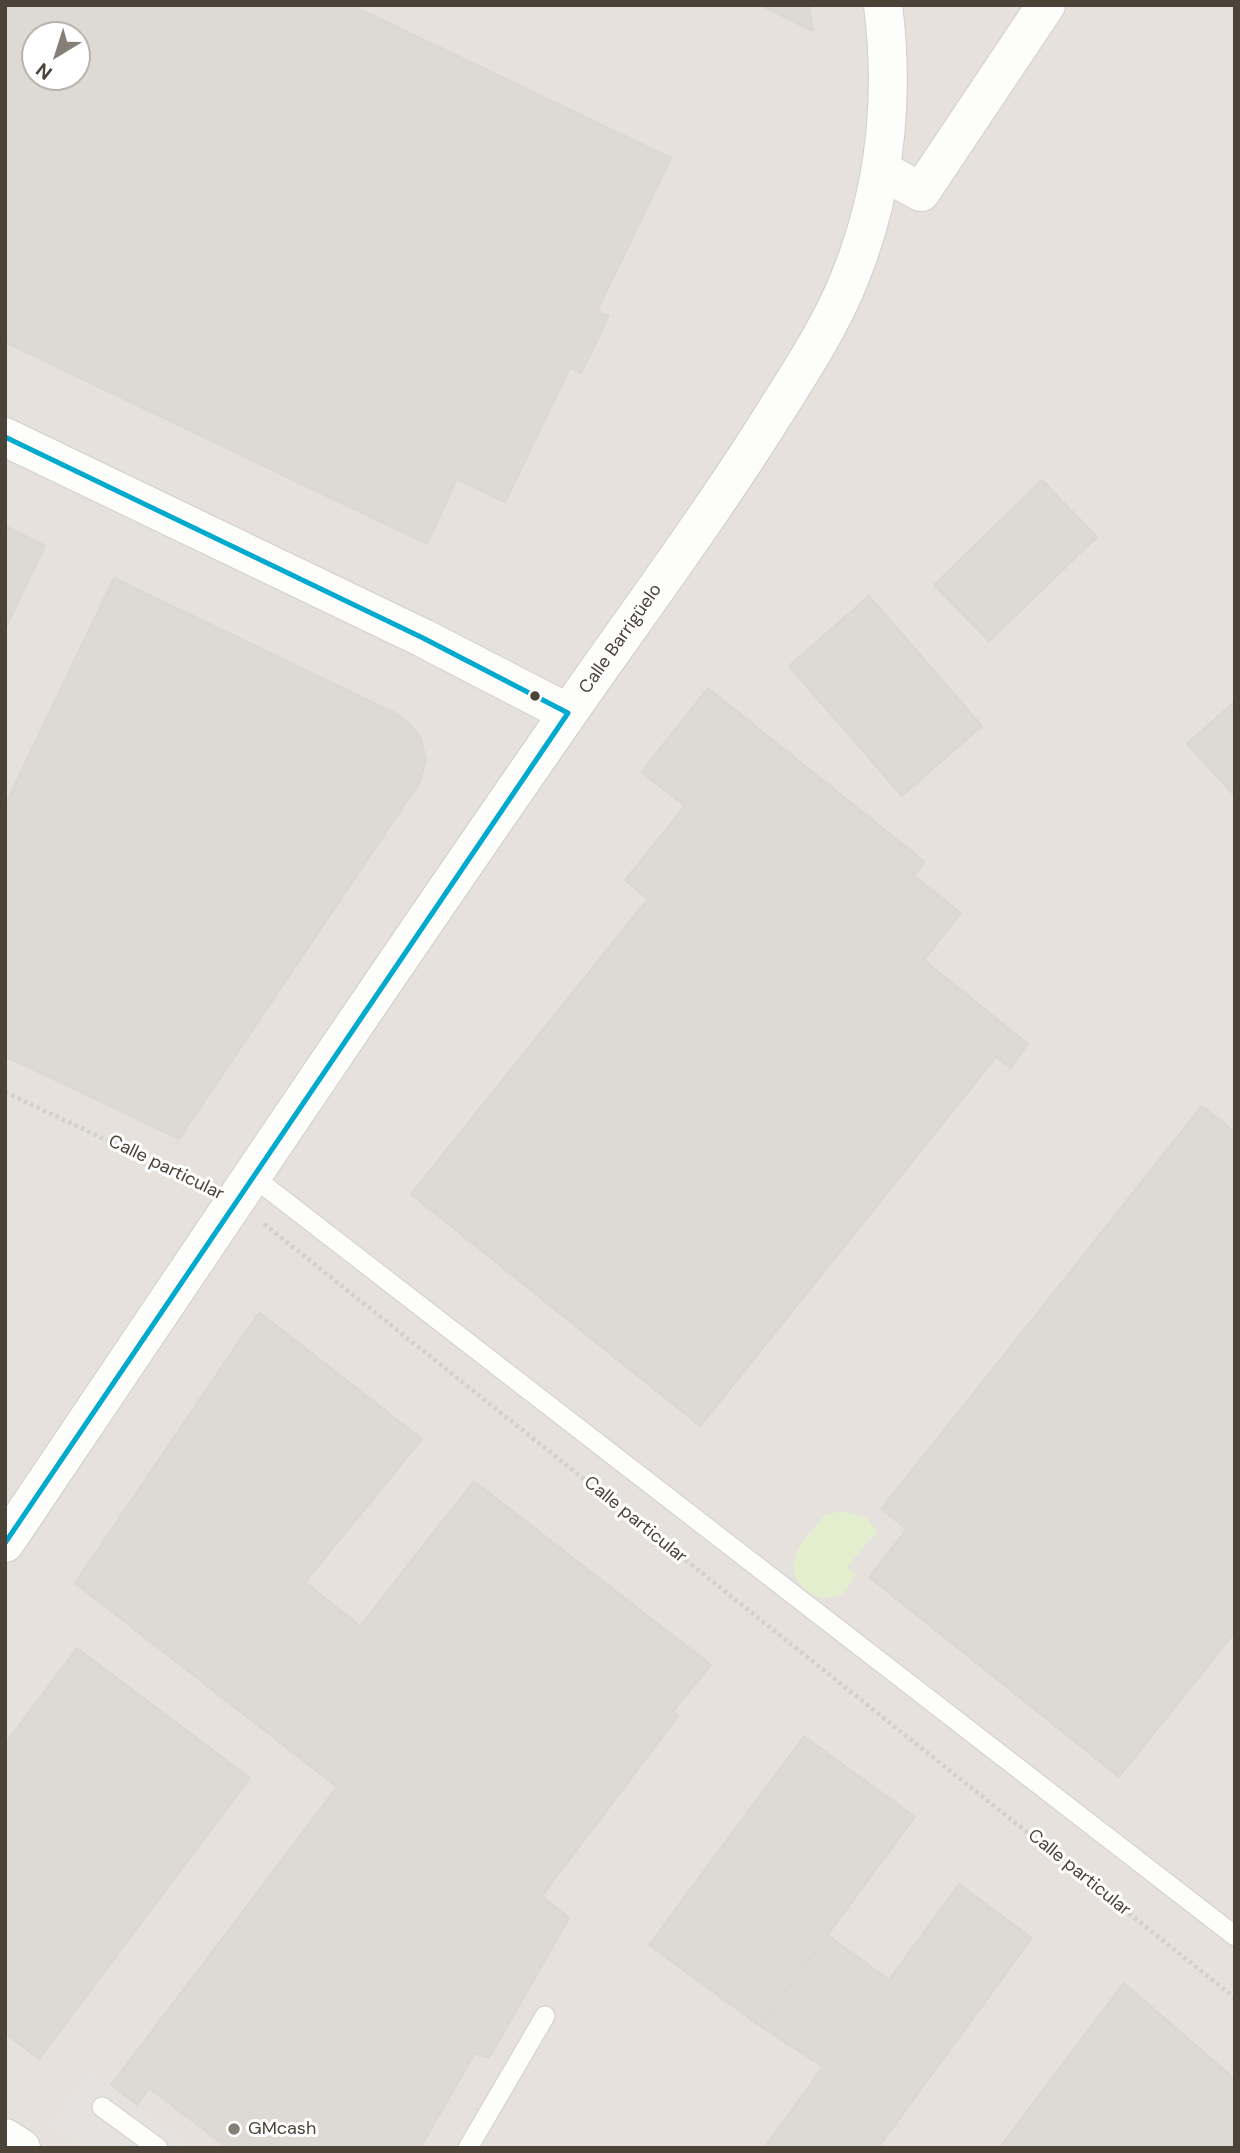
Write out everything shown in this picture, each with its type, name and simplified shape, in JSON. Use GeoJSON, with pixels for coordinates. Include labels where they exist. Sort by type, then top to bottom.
{"type":"FeatureCollection","features":[{"type":"Feature","properties":{"kind":"street"},"geometry":{"type":"LineString","coordinates":[[881,170],[920,192],[1046,5]]}},
{"type":"Feature","properties":{"kind":"street","name":"Calle Barrigüelo"},"geometry":{"type":"LineString","coordinates":[[5,1543],[568,713],[733,480],[814,350],[849,281],[877,195],[887,133],[885,21]]}},
{"type":"Feature","properties":{"kind":"street"},"geometry":{"type":"LineString","coordinates":[[5,437],[423,638],[568,713]]}},
{"type":"Feature","properties":{"kind":"street"},"geometry":{"type":"LineString","coordinates":[[5,2138],[21,2148]]}},
{"type":"Feature","properties":{"kind":"lane"},"geometry":{"type":"LineString","coordinates":[[244,1189],[1235,1936]]}},
{"type":"Feature","properties":{"kind":"lane"},"geometry":{"type":"LineString","coordinates":[[468,2148],[545,2016]]}},
{"type":"Feature","properties":{"kind":"lane"},"geometry":{"type":"LineString","coordinates":[[102,2107],[158,2148]]}},
{"type":"Feature","properties":{"kind":"path","name":"Calle particular"},"geometry":{"type":"LineString","coordinates":[[5,1092],[244,1189],[1235,1997]]}},
{"type":"Feature","properties":{"kind":"shaded area"},"geometry":{"type":"Polygon","coordinates":[[[5,5],[1235,5],[1235,2148],[5,2148],[5,5]]]}},
{"type":"Feature","properties":{"kind":"shaded area"},"geometry":{"type":"Polygon","coordinates":[[[90,2071],[193,2148],[83,2148],[49,2125],[90,2071]]]}},
{"type":"Feature","properties":{"kind":"green space"},"geometry":{"type":"Polygon","coordinates":[[[842,1511],[867,1518],[877,1532],[847,1567],[856,1576],[846,1591],[834,1597],[816,1596],[796,1578],[794,1561],[806,1537],[825,1515],[842,1511]]]}},
{"type":"Feature","properties":{"kind":"building"},"geometry":{"type":"Polygon","coordinates":[[[5,5],[351,5],[671,158],[597,311],[609,316],[581,373],[570,368],[505,502],[457,479],[427,544],[5,342],[5,5]]]}},
{"type":"Feature","properties":{"kind":"building"},"geometry":{"type":"Polygon","coordinates":[[[761,5],[809,5],[813,31],[761,5]]]}},
{"type":"Feature","properties":{"kind":"building"},"geometry":{"type":"Polygon","coordinates":[[[1042,480],[1097,537],[989,641],[934,585],[1042,480]]]}},
{"type":"Feature","properties":{"kind":"building"},"geometry":{"type":"Polygon","coordinates":[[[5,526],[45,546],[5,629],[5,526]]]}},
{"type":"Feature","properties":{"kind":"building"},"geometry":{"type":"Polygon","coordinates":[[[114,578],[395,713],[409,723],[420,737],[426,759],[420,782],[179,1139],[5,1056],[5,805],[114,578]]]}},
{"type":"Feature","properties":{"kind":"building"},"geometry":{"type":"Polygon","coordinates":[[[869,596],[982,726],[902,796],[789,666],[869,596]]]}},
{"type":"Feature","properties":{"kind":"building"},"geometry":{"type":"Polygon","coordinates":[[[708,688],[925,862],[914,876],[961,913],[924,960],[1028,1044],[1010,1068],[996,1057],[700,1426],[411,1194],[648,899],[625,880],[685,806],[641,772],[708,688]]]}},
{"type":"Feature","properties":{"kind":"building"},"geometry":{"type":"Polygon","coordinates":[[[1235,701],[1235,796],[1187,744],[1235,701]]]}},
{"type":"Feature","properties":{"kind":"building"},"geometry":{"type":"Polygon","coordinates":[[[1202,1106],[1235,1132],[1235,1632],[1119,1777],[869,1577],[907,1529],[881,1509],[1202,1106]]]}},
{"type":"Feature","properties":{"kind":"building"},"geometry":{"type":"Polygon","coordinates":[[[259,1312],[422,1439],[305,1582],[360,1626],[474,1481],[711,1665],[673,1711],[679,1715],[542,1896],[569,1918],[489,2058],[475,2053],[420,2148],[228,2148],[149,2088],[137,2105],[111,2085],[337,1787],[75,1583],[259,1312]]]}},
{"type":"Feature","properties":{"kind":"building"},"geometry":{"type":"Polygon","coordinates":[[[77,1648],[250,1778],[39,2059],[5,2033],[5,1744],[77,1648]]]}},
{"type":"Feature","properties":{"kind":"building"},"geometry":{"type":"Polygon","coordinates":[[[804,1736],[915,1817],[760,2026],[649,1945],[804,1736]]]}},
{"type":"Feature","properties":{"kind":"building"},"geometry":{"type":"Polygon","coordinates":[[[959,1884],[1032,1938],[878,2148],[764,2148],[823,2067],[760,2026],[828,1935],[889,1980],[959,1884]]]}},
{"type":"Feature","properties":{"kind":"building"},"geometry":{"type":"Polygon","coordinates":[[[1124,1983],[1235,2079],[1235,2148],[999,2148],[1124,1983]]]}},
{"type":"Feature","properties":{"kind":"transit line"},"geometry":{"type":"LineString","coordinates":[[5,437],[423,638],[568,713]]}},
{"type":"Feature","properties":{"kind":"transit line"},"geometry":{"type":"LineString","coordinates":[[5,1543],[568,713]]}},
{"type":"Feature","properties":{"kind":"place","name":"GMcash"},"geometry":{"type":"Point","coordinates":[234,2129]}}]}
